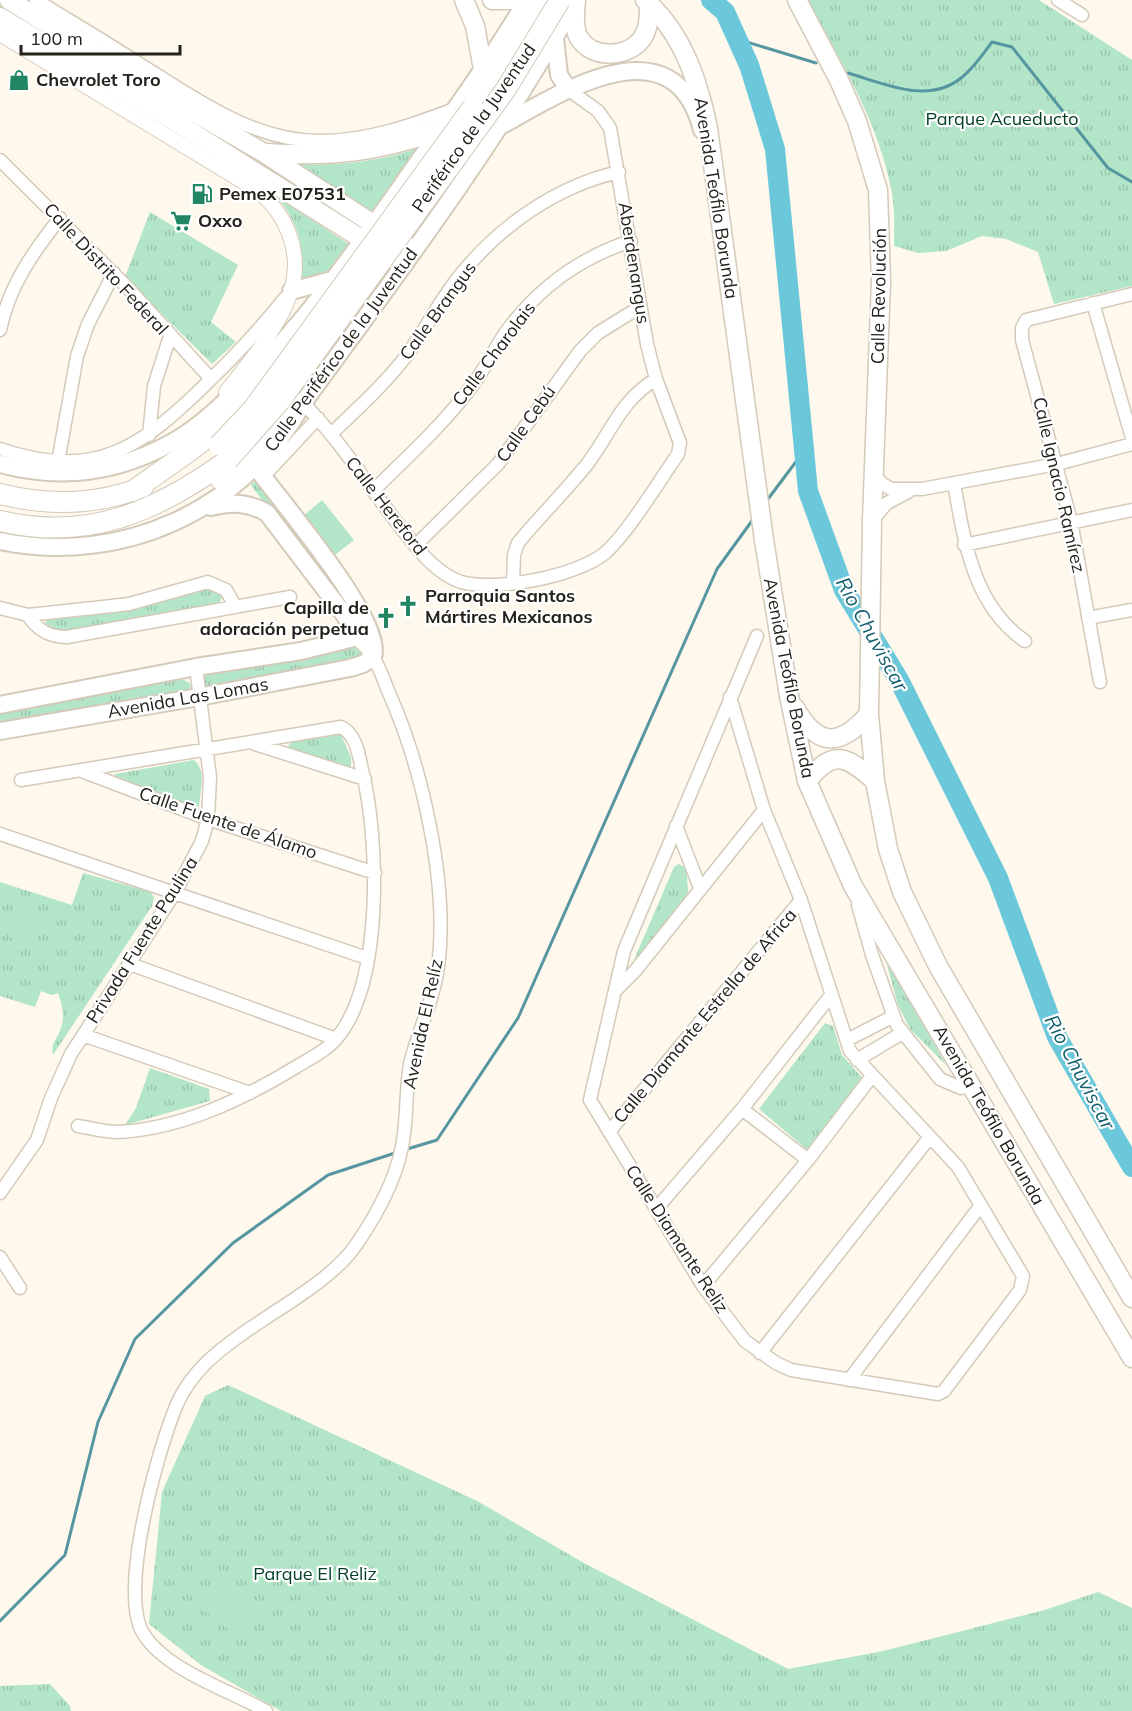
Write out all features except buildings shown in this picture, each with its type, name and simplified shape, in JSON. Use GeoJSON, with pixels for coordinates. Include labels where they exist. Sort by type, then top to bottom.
{"type":"FeatureCollection","features":[{"type":"Feature","properties":{"kind":"highway"},"geometry":{"type":"LineString","coordinates":[[465,107],[544,0]]}},
{"type":"Feature","properties":{"kind":"highway","name":"Periférico de la Juventud"},"geometry":{"type":"LineString","coordinates":[[0,494],[52,502],[87,502],[133,491],[223,452],[280,401],[506,89],[560,0]]}},
{"type":"Feature","properties":{"kind":"highway","name":"Periférico de la Juventud"},"geometry":{"type":"LineString","coordinates":[[0,520],[46,528],[81,528],[118,520],[150,508],[198,482],[223,452],[465,107]]}},
{"type":"Feature","properties":{"kind":"highway"},"geometry":{"type":"LineString","coordinates":[[133,491],[191,451],[228,420],[270,370],[297,329]]}},
{"type":"Feature","properties":{"kind":"highway"},"geometry":{"type":"LineString","coordinates":[[150,508],[173,507],[229,474],[262,443],[286,415],[303,403]]}},
{"type":"Feature","properties":{"kind":"main road"},"geometry":{"type":"LineString","coordinates":[[9,0],[125,72],[264,153],[368,233]]}},
{"type":"Feature","properties":{"kind":"main road"},"geometry":{"type":"LineString","coordinates":[[464,0],[476,26],[483,69]]}},
{"type":"Feature","properties":{"kind":"main road"},"geometry":{"type":"LineString","coordinates":[[492,0],[511,0]]}},
{"type":"Feature","properties":{"kind":"main road"},"geometry":{"type":"LineString","coordinates":[[0,464],[19,469],[64,473],[112,467],[158,450],[207,418],[297,329],[441,130],[465,107],[483,69],[527,0]]}},
{"type":"Feature","properties":{"kind":"main road"},"geometry":{"type":"LineString","coordinates":[[576,0],[576,30],[580,39],[587,46],[606,54],[632,49],[642,39],[648,24],[647,2]]}},
{"type":"Feature","properties":{"kind":"main road","name":"Calle Periférico de la Juventud"},"geometry":{"type":"LineString","coordinates":[[0,542],[51,549],[117,542],[151,532],[197,511],[260,472],[303,403],[503,124],[576,0]]}},
{"type":"Feature","properties":{"kind":"main road"},"geometry":{"type":"LineString","coordinates":[[782,0],[819,43]]}},
{"type":"Feature","properties":{"kind":"main road"},"geometry":{"type":"LineString","coordinates":[[797,0],[819,43]]}},
{"type":"Feature","properties":{"kind":"main road","name":"Avenida Teófilo Borunda"},"geometry":{"type":"LineString","coordinates":[[647,2],[683,49],[695,77],[708,128],[764,540],[789,696],[807,781],[853,886],[1132,1358]]}},
{"type":"Feature","properties":{"kind":"main road"},"geometry":{"type":"LineString","coordinates":[[0,17],[73,69],[408,257]]}},
{"type":"Feature","properties":{"kind":"main road"},"geometry":{"type":"LineString","coordinates":[[555,38],[559,75],[569,90]]}},
{"type":"Feature","properties":{"kind":"main road","name":"Calle Revolución"},"geometry":{"type":"LineString","coordinates":[[819,43],[857,121],[878,190],[881,281],[871,562]]}},
{"type":"Feature","properties":{"kind":"main road"},"geometry":{"type":"LineString","coordinates":[[503,124],[606,74],[627,70],[661,75],[680,86],[690,99],[700,125],[717,194]]}},
{"type":"Feature","properties":{"kind":"main road"},"geometry":{"type":"LineString","coordinates":[[264,153],[332,155],[360,153],[441,130]]}},
{"type":"Feature","properties":{"kind":"main road"},"geometry":{"type":"LineString","coordinates":[[291,291],[332,280]]}},
{"type":"Feature","properties":{"kind":"main road","name":"Avenida El Relíz"},"geometry":{"type":"LineString","coordinates":[[260,472],[332,568],[366,619],[375,643],[373,657]]}},
{"type":"Feature","properties":{"kind":"main road"},"geometry":{"type":"LineString","coordinates":[[197,511],[239,503],[254,506],[267,513],[343,613],[352,634]]}},
{"type":"Feature","properties":{"kind":"main road","name":"Avenida Teófilo Borunda"},"geometry":{"type":"LineString","coordinates":[[871,562],[869,714],[875,782],[888,849],[903,892],[928,948],[1132,1298]]}},
{"type":"Feature","properties":{"kind":"main road","name":"Avenida Las Lomas"},"geometry":{"type":"LineString","coordinates":[[0,705],[196,667],[344,642],[350,639],[352,634]]}},
{"type":"Feature","properties":{"kind":"main road","name":"Avenida Las Lomas"},"geometry":{"type":"LineString","coordinates":[[0,731],[350,668],[363,664],[373,657]]}},
{"type":"Feature","properties":{"kind":"main road"},"geometry":{"type":"LineString","coordinates":[[789,696],[805,726],[822,738],[839,738],[848,735],[869,714]]}},
{"type":"Feature","properties":{"kind":"main road"},"geometry":{"type":"LineString","coordinates":[[807,781],[825,764],[841,758],[851,761],[875,782]]}},
{"type":"Feature","properties":{"kind":"main road"},"geometry":{"type":"LineString","coordinates":[[972,1084],[982,1065],[986,1050]]}},
{"type":"Feature","properties":{"kind":"street"},"geometry":{"type":"LineString","coordinates":[[36,0],[208,106],[269,134],[318,141],[357,139],[389,132],[465,107]]}},
{"type":"Feature","properties":{"kind":"street"},"geometry":{"type":"LineString","coordinates":[[1058,0],[1082,15]]}},
{"type":"Feature","properties":{"kind":"street"},"geometry":{"type":"LineString","coordinates":[[0,33],[73,69],[255,189],[275,206],[291,236],[293,252],[291,291],[263,342],[207,418]]}},
{"type":"Feature","properties":{"kind":"street","name":"Aberdenangus"},"geometry":{"type":"LineString","coordinates":[[569,90],[605,119],[619,172],[640,308],[656,379],[680,440],[680,451]]}},
{"type":"Feature","properties":{"kind":"street","name":"Calle Distrito Federal"},"geometry":{"type":"LineString","coordinates":[[0,160],[114,273],[211,379]]}},
{"type":"Feature","properties":{"kind":"street","name":"Calle Brangus"},"geometry":{"type":"LineString","coordinates":[[331,434],[406,357],[457,279],[498,235],[532,210],[580,182],[619,172]]}},
{"type":"Feature","properties":{"kind":"street"},"geometry":{"type":"LineString","coordinates":[[0,330],[12,291],[30,257],[60,218]]}},
{"type":"Feature","properties":{"kind":"street","name":"Calle Charolais"},"geometry":{"type":"LineString","coordinates":[[374,490],[443,421],[474,383],[506,332],[551,282],[571,267],[604,250],[631,241]]}},
{"type":"Feature","properties":{"kind":"street"},"geometry":{"type":"LineString","coordinates":[[57,462],[77,356],[88,324],[114,273]]}},
{"type":"Feature","properties":{"kind":"street"},"geometry":{"type":"LineString","coordinates":[[0,449],[27,458],[57,462],[102,458],[132,447],[183,407],[261,328],[291,291]]}},
{"type":"Feature","properties":{"kind":"street"},"geometry":{"type":"LineString","coordinates":[[1132,294],[1093,303],[1132,438]]}},
{"type":"Feature","properties":{"kind":"street","name":"Calle Ignacio Ramírez"},"geometry":{"type":"LineString","coordinates":[[1093,303],[1026,320],[1023,324],[1022,340],[1071,521],[1100,681]]}},
{"type":"Feature","properties":{"kind":"street","name":"Calle Cebú"},"geometry":{"type":"LineString","coordinates":[[416,545],[498,464],[580,351],[598,333],[640,308]]}},
{"type":"Feature","properties":{"kind":"street"},"geometry":{"type":"LineString","coordinates":[[148,435],[154,386],[170,336]]}},
{"type":"Feature","properties":{"kind":"street"},"geometry":{"type":"LineString","coordinates":[[513,582],[514,555],[518,543],[588,462],[622,407],[642,388],[656,379]]}},
{"type":"Feature","properties":{"kind":"street","name":"Calle Hereford"},"geometry":{"type":"LineString","coordinates":[[303,403],[331,434],[428,560],[461,582],[513,582],[570,572],[593,562],[607,550],[680,451]]}},
{"type":"Feature","properties":{"kind":"street"},"geometry":{"type":"LineString","coordinates":[[260,472],[318,418]]}},
{"type":"Feature","properties":{"kind":"street"},"geometry":{"type":"LineString","coordinates":[[874,472],[881,483],[891,489],[912,490],[1057,465],[1132,444]]}},
{"type":"Feature","properties":{"kind":"street"},"geometry":{"type":"LineString","coordinates":[[954,483],[964,545],[989,603],[1014,633],[1025,641]]}},
{"type":"Feature","properties":{"kind":"street"},"geometry":{"type":"LineString","coordinates":[[872,520],[886,503],[912,490]]}},
{"type":"Feature","properties":{"kind":"street"},"geometry":{"type":"LineString","coordinates":[[964,545],[1132,510]]}},
{"type":"Feature","properties":{"kind":"street"},"geometry":{"type":"LineString","coordinates":[[0,608],[28,615],[129,604],[208,582],[226,590],[235,606]]}},
{"type":"Feature","properties":{"kind":"street"},"geometry":{"type":"LineString","coordinates":[[28,615],[35,627],[67,637],[290,597]]}},
{"type":"Feature","properties":{"kind":"street"},"geometry":{"type":"LineString","coordinates":[[1088,618],[1132,610]]}},
{"type":"Feature","properties":{"kind":"street"},"geometry":{"type":"LineString","coordinates":[[352,634],[373,657]]}},
{"type":"Feature","properties":{"kind":"street","name":"Calle Diamante Reliz"},"geometry":{"type":"LineString","coordinates":[[730,697],[764,810],[801,900],[847,1040],[857,1060],[958,1167],[1023,1276],[1023,1283],[944,1391],[938,1394],[791,1370],[760,1353],[745,1341],[703,1286],[657,1208],[595,1112],[590,1093],[624,951],[730,697],[757,636]]}},
{"type":"Feature","properties":{"kind":"street","name":"Avenida El Relíz"},"geometry":{"type":"LineString","coordinates":[[266,1711],[159,1653],[142,1632],[136,1608],[142,1529],[160,1450],[178,1401],[190,1381],[219,1351],[343,1260],[365,1231],[378,1207],[401,1151],[411,1064],[437,972],[438,898],[431,833],[420,779],[399,716],[373,657]]}},
{"type":"Feature","properties":{"kind":"street","name":"Privada Fuente Paulina"},"geometry":{"type":"LineString","coordinates":[[0,1193],[37,1140],[61,1075],[83,1035],[174,894],[202,841],[208,819],[211,791],[196,667]]}},
{"type":"Feature","properties":{"kind":"street"},"geometry":{"type":"LineString","coordinates":[[21,780],[341,727],[348,731],[354,741],[365,779],[375,873],[373,918],[358,1000],[336,1039],[317,1054],[250,1093],[218,1108],[143,1129],[115,1132],[78,1126]]}},
{"type":"Feature","properties":{"kind":"street"},"geometry":{"type":"LineString","coordinates":[[250,743],[365,779]]}},
{"type":"Feature","properties":{"kind":"street","name":"Calle Fuente de Álamo"},"geometry":{"type":"LineString","coordinates":[[82,771],[208,819],[375,873]]}},
{"type":"Feature","properties":{"kind":"street"},"geometry":{"type":"LineString","coordinates":[[615,990],[635,971],[764,810]]}},
{"type":"Feature","properties":{"kind":"street"},"geometry":{"type":"LineString","coordinates":[[676,826],[700,888]]}},
{"type":"Feature","properties":{"kind":"street"},"geometry":{"type":"LineString","coordinates":[[0,834],[367,958]]}},
{"type":"Feature","properties":{"kind":"street"},"geometry":{"type":"LineString","coordinates":[[853,886],[872,955],[894,1016],[903,1033],[940,1079],[961,1088],[972,1084]]}},
{"type":"Feature","properties":{"kind":"street","name":"Calle Diamante Estrella de Africa"},"geometry":{"type":"LineString","coordinates":[[609,1132],[801,900]]}},
{"type":"Feature","properties":{"kind":"street"},"geometry":{"type":"LineString","coordinates":[[129,964],[336,1039]]}},
{"type":"Feature","properties":{"kind":"street"},"geometry":{"type":"LineString","coordinates":[[657,1208],[742,1109],[831,994]]}},
{"type":"Feature","properties":{"kind":"street"},"geometry":{"type":"LineString","coordinates":[[847,1040],[894,1016]]}},
{"type":"Feature","properties":{"kind":"street"},"geometry":{"type":"LineString","coordinates":[[857,1060],[903,1033]]}},
{"type":"Feature","properties":{"kind":"street"},"geometry":{"type":"LineString","coordinates":[[83,1035],[250,1093]]}},
{"type":"Feature","properties":{"kind":"street"},"geometry":{"type":"LineString","coordinates":[[703,1286],[808,1160],[872,1076]]}},
{"type":"Feature","properties":{"kind":"street"},"geometry":{"type":"LineString","coordinates":[[742,1109],[808,1160]]}},
{"type":"Feature","properties":{"kind":"street"},"geometry":{"type":"LineString","coordinates":[[760,1353],[930,1137]]}},
{"type":"Feature","properties":{"kind":"street"},"geometry":{"type":"LineString","coordinates":[[849,1380],[981,1205]]}},
{"type":"Feature","properties":{"kind":"street"},"geometry":{"type":"LineString","coordinates":[[0,1257],[20,1288]]}},
{"type":"Feature","properties":{"kind":"green space","name":"Parque Acueducto"},"geometry":{"type":"Polygon","coordinates":[[[806,0],[1039,0],[1132,60],[1132,286],[1054,304],[1038,252],[1006,239],[982,236],[946,251],[918,253],[894,246],[892,194],[878,143],[858,94],[806,0]]]}},
{"type":"Feature","properties":{"kind":"green space"},"geometry":{"type":"Polygon","coordinates":[[[419,148],[373,218],[283,163],[352,163],[419,148]]]}},
{"type":"Feature","properties":{"kind":"green space"},"geometry":{"type":"Polygon","coordinates":[[[277,197],[353,247],[329,275],[298,288],[302,263],[300,240],[291,217],[277,197]]]}},
{"type":"Feature","properties":{"kind":"green space"},"geometry":{"type":"Polygon","coordinates":[[[150,212],[238,265],[211,322],[236,342],[212,364],[125,277],[150,212]]]}},
{"type":"Feature","properties":{"kind":"green space"},"geometry":{"type":"Polygon","coordinates":[[[257,480],[357,610],[353,618],[252,487],[251,484],[257,480]]]}},
{"type":"Feature","properties":{"kind":"green space"},"geometry":{"type":"Polygon","coordinates":[[[322,500],[354,540],[335,555],[303,516],[322,500]]]}},
{"type":"Feature","properties":{"kind":"green space"},"geometry":{"type":"Polygon","coordinates":[[[210,587],[219,592],[222,597],[220,602],[62,633],[45,623],[48,619],[136,609],[210,587]]]}},
{"type":"Feature","properties":{"kind":"green space"},"geometry":{"type":"Polygon","coordinates":[[[351,647],[359,648],[363,655],[362,661],[207,688],[203,679],[209,673],[351,647]]]}},
{"type":"Feature","properties":{"kind":"green space"},"geometry":{"type":"Polygon","coordinates":[[[182,679],[190,683],[191,689],[187,693],[0,725],[0,710],[182,679]]]}},
{"type":"Feature","properties":{"kind":"green space"},"geometry":{"type":"Polygon","coordinates":[[[333,733],[341,735],[351,757],[351,766],[346,768],[292,751],[288,746],[294,740],[333,733]]]}},
{"type":"Feature","properties":{"kind":"green space"},"geometry":{"type":"Polygon","coordinates":[[[194,760],[202,775],[199,806],[195,807],[114,778],[115,774],[194,760]]]}},
{"type":"Feature","properties":{"kind":"green space"},"geometry":{"type":"Polygon","coordinates":[[[679,864],[686,868],[689,898],[639,963],[634,960],[674,867],[679,864]]]}},
{"type":"Feature","properties":{"kind":"green space"},"geometry":{"type":"Polygon","coordinates":[[[83,873],[151,892],[154,898],[152,906],[53,1055],[53,1044],[63,1019],[58,993],[51,995],[41,991],[35,1007],[0,996],[0,882],[72,905],[83,873]]]}},
{"type":"Feature","properties":{"kind":"green space"},"geometry":{"type":"Polygon","coordinates":[[[32,903],[47,917],[19,945],[5,932],[32,903]]]}},
{"type":"Feature","properties":{"kind":"green space"},"geometry":{"type":"Polygon","coordinates":[[[884,954],[946,1065],[910,1029],[898,1005],[884,954]]]}},
{"type":"Feature","properties":{"kind":"green space"},"geometry":{"type":"Polygon","coordinates":[[[825,1023],[833,1026],[842,1055],[865,1081],[810,1152],[759,1109],[825,1023]]]}},
{"type":"Feature","properties":{"kind":"green space"},"geometry":{"type":"Polygon","coordinates":[[[150,1068],[209,1089],[210,1101],[125,1125],[136,1108],[150,1068]]]}},
{"type":"Feature","properties":{"kind":"green space","name":"Parque El Reliz"},"geometry":{"type":"Polygon","coordinates":[[[228,1385],[477,1501],[584,1563],[788,1669],[883,1651],[1045,1610],[1098,1592],[1132,1608],[1132,1711],[281,1711],[201,1665],[149,1624],[162,1492],[205,1396],[228,1385]]]}},
{"type":"Feature","properties":{"kind":"green space"},"geometry":{"type":"Polygon","coordinates":[[[213,1580],[255,1611],[237,1636],[195,1604],[213,1580]]]}},
{"type":"Feature","properties":{"kind":"green space"},"geometry":{"type":"Polygon","coordinates":[[[50,1684],[70,1706],[71,1711],[0,1711],[0,1686],[50,1684]]]}},
{"type":"Feature","properties":{"kind":"waterway","name":"Rio Chuviscar"},"geometry":{"type":"LineString","coordinates":[[711,0],[725,12],[749,65],[775,149],[808,491],[844,590],[899,680],[998,878],[1057,1037],[1132,1167]]}},
{"type":"Feature","properties":{"kind":"waterway"},"geometry":{"type":"LineString","coordinates":[[737,39],[816,63]]}},
{"type":"Feature","properties":{"kind":"waterway"},"geometry":{"type":"LineString","coordinates":[[848,73],[905,89],[934,90],[948,86],[961,78],[992,42],[1012,47],[1108,168],[1132,182]]}},
{"type":"Feature","properties":{"kind":"waterway"},"geometry":{"type":"LineString","coordinates":[[765,503],[804,451]]}},
{"type":"Feature","properties":{"kind":"waterway"},"geometry":{"type":"LineString","coordinates":[[404,1150],[437,1140],[518,1018],[717,569],[754,518]]}},
{"type":"Feature","properties":{"kind":"waterway"},"geometry":{"type":"LineString","coordinates":[[0,1621],[65,1555],[98,1422],[135,1339],[233,1243],[328,1175],[395,1153]]}},
{"type":"Feature","properties":{"kind":"place","name":"Chevrolet Toro"},"geometry":{"type":"Point","coordinates":[19,80]}},
{"type":"Feature","properties":{"kind":"place","name":"Pemex E07531"},"geometry":{"type":"Point","coordinates":[202,194]}},
{"type":"Feature","properties":{"kind":"place","name":"Oxxo"},"geometry":{"type":"Point","coordinates":[181,221]}},
{"type":"Feature","properties":{"kind":"place","name":"Parroquia Santos Mártires Mexicanos"},"geometry":{"type":"Point","coordinates":[408,606]}},
{"type":"Feature","properties":{"kind":"place","name":"Capilla de adoración perpetua"},"geometry":{"type":"Point","coordinates":[386,618]}}]}
